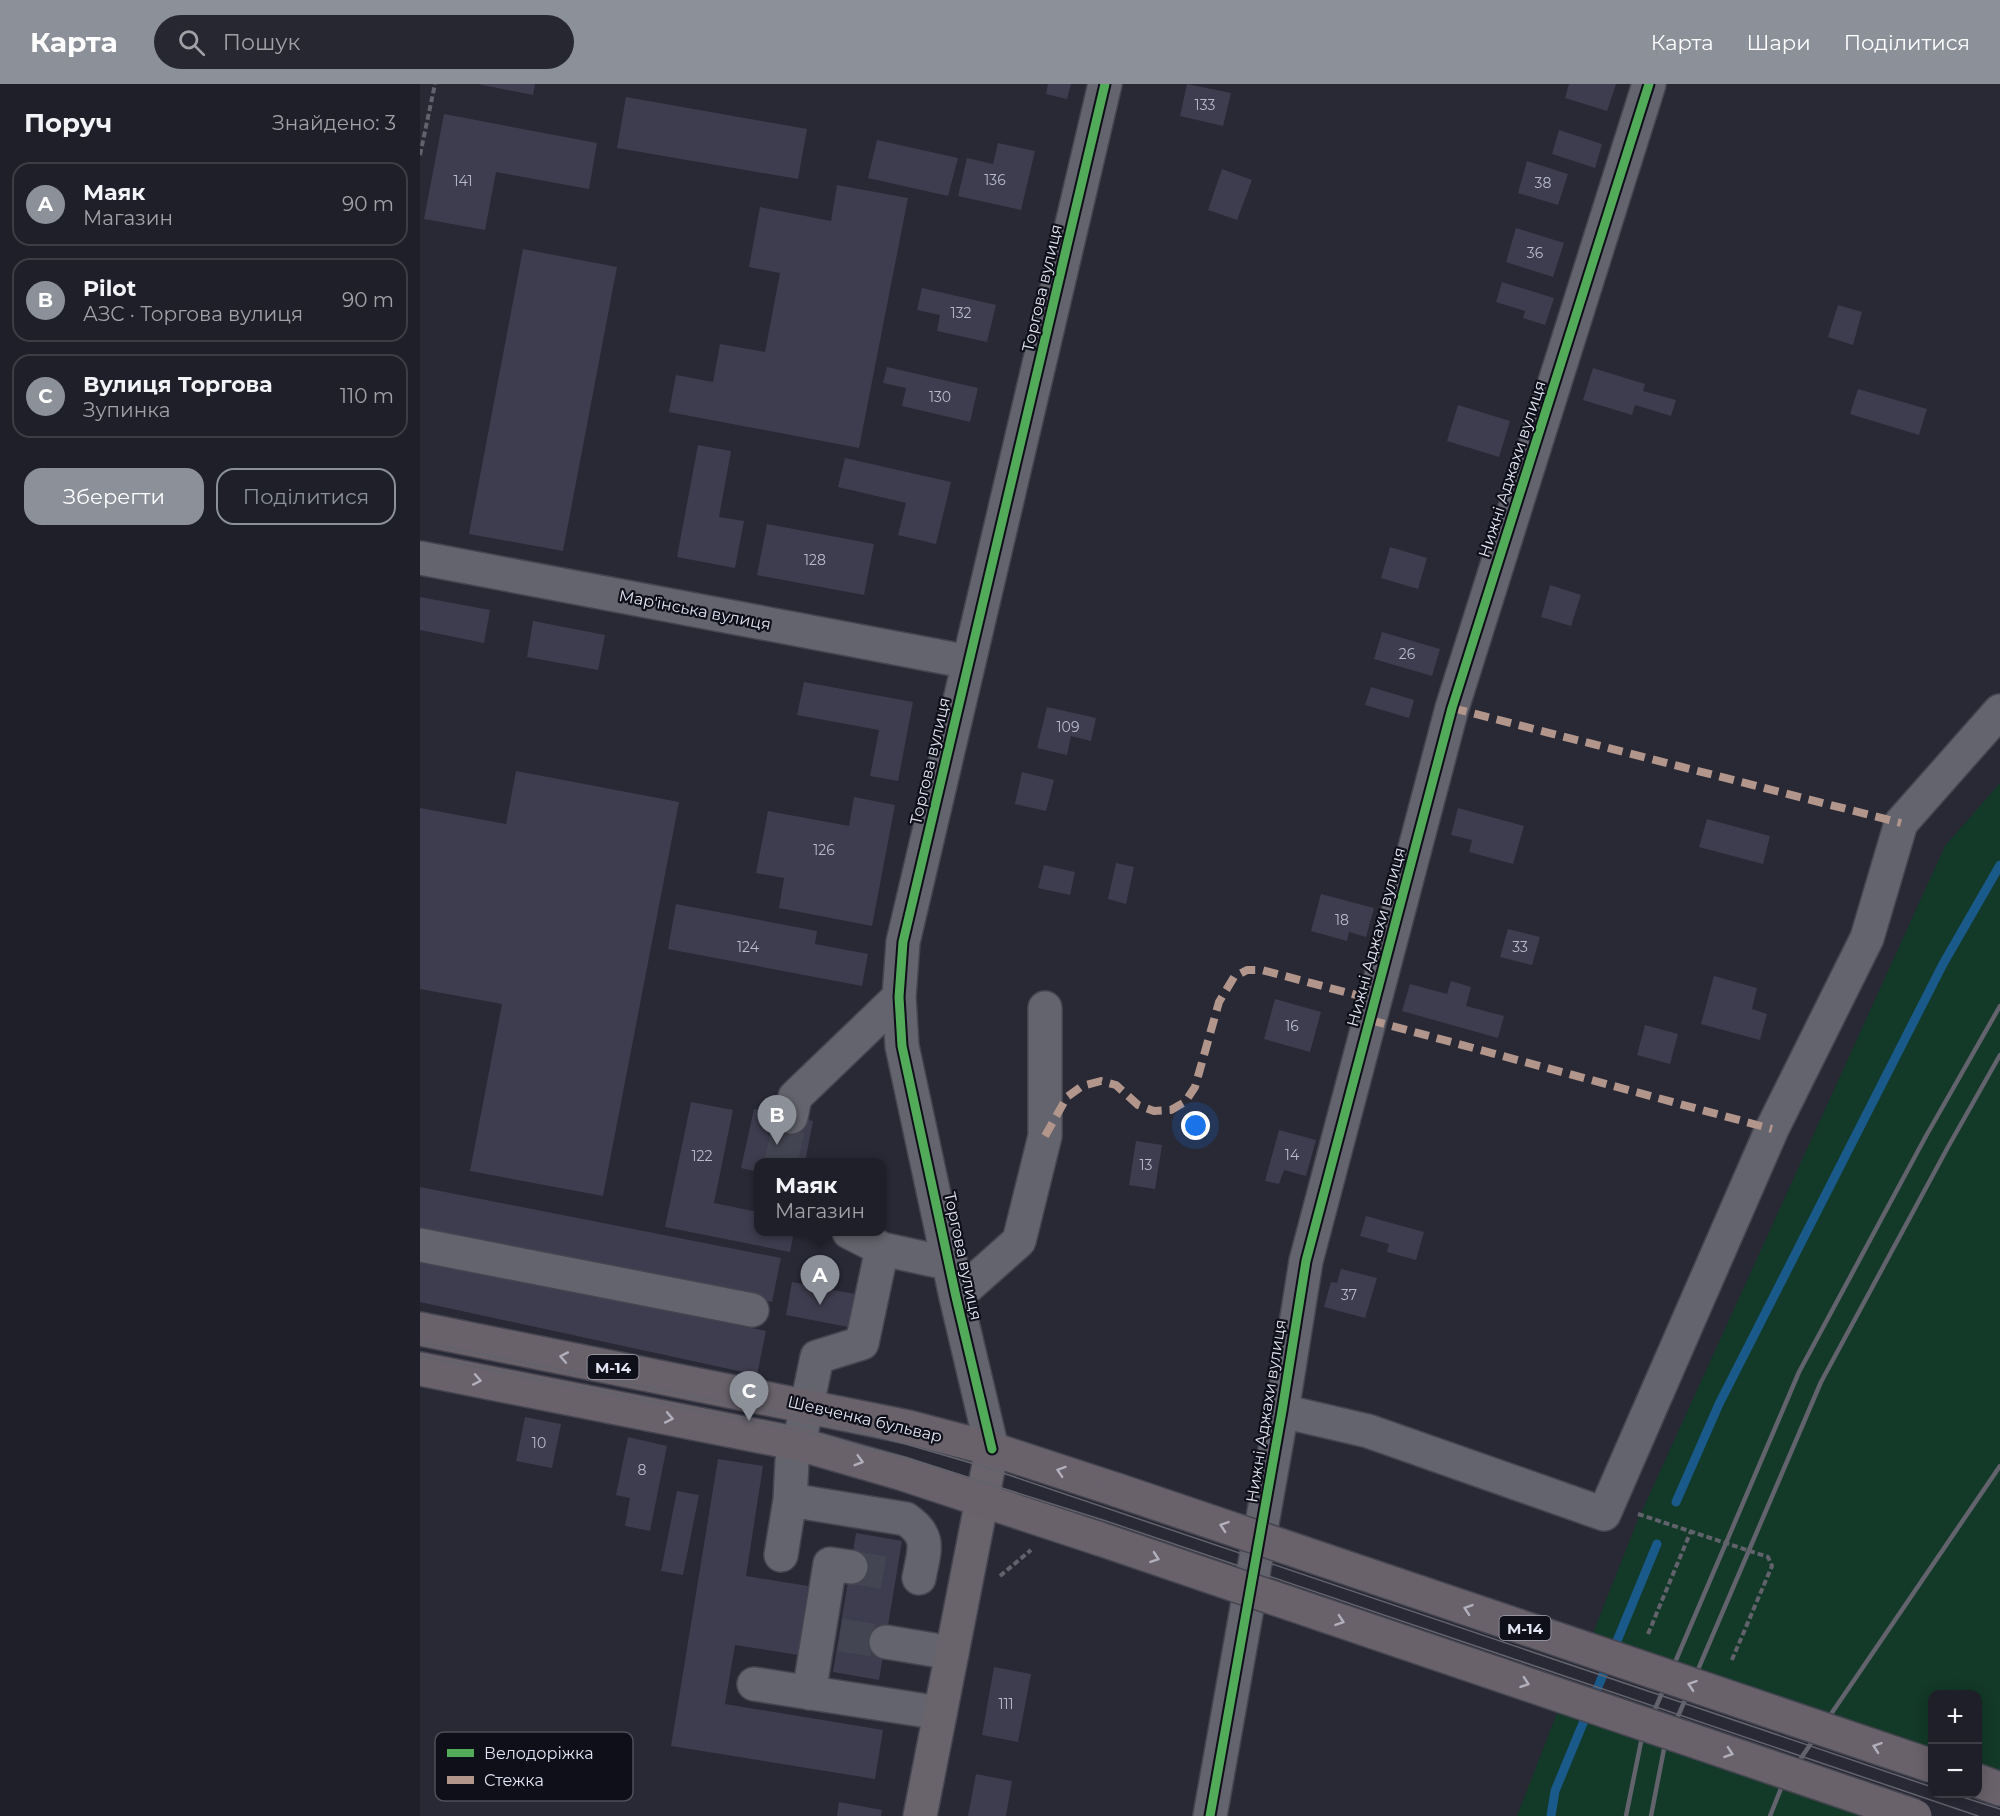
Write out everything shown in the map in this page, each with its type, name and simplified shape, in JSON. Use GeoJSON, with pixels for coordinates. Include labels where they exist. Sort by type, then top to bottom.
{"type":"FeatureCollection","features":[{"type":"Feature","properties":{"kind":"highway","name":"Шевченка бульвар"},"geometry":{"type":"LineString","coordinates":[[420,1329],[807,1406],[992,1449]]}},
{"type":"Feature","properties":{"kind":"highway","name":"М-14"},"geometry":{"type":"LineString","coordinates":[[420,1369],[799,1444],[903,1474],[1915,1816]]}},
{"type":"Feature","properties":{"kind":"highway","name":"М-14"},"geometry":{"type":"LineString","coordinates":[[992,1449],[1928,1765]]}},
{"type":"Feature","properties":{"kind":"main road","name":"Торгова вулиця"},"geometry":{"type":"LineString","coordinates":[[920,1816],[992,1449]]}},
{"type":"Feature","properties":{"kind":"street","name":"Торгова вулиця"},"geometry":{"type":"LineString","coordinates":[[992,1449],[956,1297],[951,1264],[902,1046],[899,997],[903,942],[1105,84]]}},
{"type":"Feature","properties":{"kind":"street","name":"Нижні Аджахи вулиця"},"geometry":{"type":"LineString","coordinates":[[1210,1816],[1282,1411],[1306,1261],[1452,708],[1649,84]]}},
{"type":"Feature","properties":{"kind":"street","name":"Мар'їнська вулиця"},"geometry":{"type":"LineString","coordinates":[[420,558],[969,662]]}},
{"type":"Feature","properties":{"kind":"street"},"geometry":{"type":"LineString","coordinates":[[1608,1504],[1772,1129],[1867,938],[1901,823],[2000,711]]}},
{"type":"Feature","properties":{"kind":"street"},"geometry":{"type":"LineString","coordinates":[[791,1117],[795,1097],[899,997]]}},
{"type":"Feature","properties":{"kind":"street"},"geometry":{"type":"LineString","coordinates":[[956,1297],[1019,1241],[1045,1136],[1045,1008]]}},
{"type":"Feature","properties":{"kind":"street"},"geometry":{"type":"LineString","coordinates":[[857,1236],[882,1249],[951,1264]]}},
{"type":"Feature","properties":{"kind":"street"},"geometry":{"type":"LineString","coordinates":[[420,1245],[752,1311]]}},
{"type":"Feature","properties":{"kind":"street"},"geometry":{"type":"LineString","coordinates":[[781,1555],[792,1461],[799,1444],[807,1406],[804,1355],[862,1343],[882,1249]]}},
{"type":"Feature","properties":{"kind":"street","name":"Нижні Аджахи вулиця"},"geometry":{"type":"LineString","coordinates":[[1282,1411],[1368,1431],[1604,1514],[1608,1504]]}},
{"type":"Feature","properties":{"kind":"street"},"geometry":{"type":"LineString","coordinates":[[789,1500],[906,1519],[919,1528],[925,1544],[908,1576],[965,1585]]}},
{"type":"Feature","properties":{"kind":"street"},"geometry":{"type":"LineString","coordinates":[[809,1693],[829,1633],[830,1564],[851,1567]]}},
{"type":"Feature","properties":{"kind":"street"},"geometry":{"type":"LineString","coordinates":[[886,1642],[952,1653]]}},
{"type":"Feature","properties":{"kind":"street"},"geometry":{"type":"LineString","coordinates":[[754,1684],[940,1713]]}},
{"type":"Feature","properties":{"kind":"path"},"geometry":{"type":"LineString","coordinates":[[420,155],[435,84]]}},
{"type":"Feature","properties":{"kind":"path"},"geometry":{"type":"LineString","coordinates":[[1608,1504],[1768,1557],[1772,1566],[1731,1662]]}},
{"type":"Feature","properties":{"kind":"path"},"geometry":{"type":"LineString","coordinates":[[1648,1634],[1691,1531]]}},
{"type":"Feature","properties":{"kind":"green space"},"geometry":{"type":"Polygon","coordinates":[[[2000,783],[2000,1777],[1982,1770],[1982,1690],[1928,1690],[1928,1752],[1591,1638],[1637,1522],[1945,846],[2000,783]]]}},
{"type":"Feature","properties":{"kind":"green space"},"geometry":{"type":"Polygon","coordinates":[[[1559,1708],[1879,1816],[1517,1816],[1559,1708]]]}},
{"type":"Feature","properties":{"kind":"building"},"geometry":{"type":"Polygon","coordinates":[[[478,84],[535,84],[533,95],[478,84]]]}},
{"type":"Feature","properties":{"kind":"building"},"geometry":{"type":"Polygon","coordinates":[[[1048,84],[1071,84],[1067,99],[1046,94],[1048,84]]]}},
{"type":"Feature","properties":{"kind":"building"},"geometry":{"type":"Polygon","coordinates":[[[1187,84],[1231,93],[1223,126],[1180,116],[1187,84]]]}},
{"type":"Feature","properties":{"kind":"building"},"geometry":{"type":"Polygon","coordinates":[[[1569,84],[1616,84],[1607,111],[1565,98],[1569,84]]]}},
{"type":"Feature","properties":{"kind":"building"},"geometry":{"type":"Polygon","coordinates":[[[626,97],[807,129],[798,179],[617,148],[626,97]]]}},
{"type":"Feature","properties":{"kind":"building"},"geometry":{"type":"Polygon","coordinates":[[[444,114],[597,143],[589,189],[496,172],[485,230],[424,219],[444,114]]]}},
{"type":"Feature","properties":{"kind":"building"},"geometry":{"type":"Polygon","coordinates":[[[1559,130],[1602,144],[1595,168],[1552,154],[1559,130]]]}},
{"type":"Feature","properties":{"kind":"building"},"geometry":{"type":"Polygon","coordinates":[[[877,140],[958,158],[948,196],[868,178],[877,140]]]}},
{"type":"Feature","properties":{"kind":"building"},"geometry":{"type":"Polygon","coordinates":[[[998,143],[1035,151],[1021,210],[958,196],[967,158],[993,164],[998,143]]]}},
{"type":"Feature","properties":{"kind":"building"},"geometry":{"type":"Polygon","coordinates":[[[1527,161],[1568,174],[1558,205],[1518,193],[1527,161]]]}},
{"type":"Feature","properties":{"kind":"building"},"geometry":{"type":"Polygon","coordinates":[[[1222,169],[1252,180],[1237,220],[1208,210],[1222,169]]]}},
{"type":"Feature","properties":{"kind":"building"},"geometry":{"type":"Polygon","coordinates":[[[837,185],[908,198],[859,448],[669,412],[676,375],[713,382],[720,344],[765,352],[780,273],[749,267],[760,207],[831,221],[837,185]]]}},
{"type":"Feature","properties":{"kind":"building"},"geometry":{"type":"Polygon","coordinates":[[[1516,228],[1564,243],[1553,277],[1506,262],[1516,228]]]}},
{"type":"Feature","properties":{"kind":"building"},"geometry":{"type":"Polygon","coordinates":[[[523,249],[617,267],[563,551],[469,534],[523,249]]]}},
{"type":"Feature","properties":{"kind":"building"},"geometry":{"type":"Polygon","coordinates":[[[1502,282],[1554,298],[1545,325],[1523,318],[1525,311],[1496,302],[1502,282]]]}},
{"type":"Feature","properties":{"kind":"building"},"geometry":{"type":"Polygon","coordinates":[[[922,288],[996,305],[987,342],[937,331],[940,315],[917,310],[922,288]]]}},
{"type":"Feature","properties":{"kind":"building"},"geometry":{"type":"Polygon","coordinates":[[[1838,305],[1862,312],[1853,345],[1828,337],[1838,305]]]}},
{"type":"Feature","properties":{"kind":"building"},"geometry":{"type":"Polygon","coordinates":[[[887,367],[978,388],[970,422],[902,406],[906,388],[883,383],[887,367]]]}},
{"type":"Feature","properties":{"kind":"building"},"geometry":{"type":"Polygon","coordinates":[[[1593,368],[1645,384],[1643,391],[1676,400],[1671,416],[1635,405],[1632,415],[1583,400],[1593,368]]]}},
{"type":"Feature","properties":{"kind":"building"},"geometry":{"type":"Polygon","coordinates":[[[1858,389],[1927,409],[1919,435],[1850,414],[1858,389]]]}},
{"type":"Feature","properties":{"kind":"building"},"geometry":{"type":"Polygon","coordinates":[[[1458,405],[1510,421],[1499,457],[1447,441],[1458,405]]]}},
{"type":"Feature","properties":{"kind":"building"},"geometry":{"type":"Polygon","coordinates":[[[698,445],[731,451],[719,517],[744,521],[735,568],[677,557],[698,445]]]}},
{"type":"Feature","properties":{"kind":"building"},"geometry":{"type":"Polygon","coordinates":[[[845,458],[951,482],[936,544],[898,535],[906,503],[838,487],[845,458]]]}},
{"type":"Feature","properties":{"kind":"building"},"geometry":{"type":"Polygon","coordinates":[[[767,524],[874,544],[864,595],[757,575],[767,524]]]}},
{"type":"Feature","properties":{"kind":"building"},"geometry":{"type":"Polygon","coordinates":[[[1390,547],[1427,558],[1418,589],[1381,578],[1390,547]]]}},
{"type":"Feature","properties":{"kind":"building"},"geometry":{"type":"Polygon","coordinates":[[[1550,585],[1581,595],[1571,626],[1541,617],[1550,585]]]}},
{"type":"Feature","properties":{"kind":"building"},"geometry":{"type":"Polygon","coordinates":[[[420,597],[490,610],[484,643],[420,630],[420,597]]]}},
{"type":"Feature","properties":{"kind":"building"},"geometry":{"type":"Polygon","coordinates":[[[533,621],[605,635],[598,670],[527,657],[533,621]]]}},
{"type":"Feature","properties":{"kind":"building"},"geometry":{"type":"Polygon","coordinates":[[[1382,632],[1440,649],[1432,676],[1374,659],[1382,632]]]}},
{"type":"Feature","properties":{"kind":"building"},"geometry":{"type":"Polygon","coordinates":[[[804,682],[913,702],[898,781],[870,776],[879,730],[797,715],[804,682]]]}},
{"type":"Feature","properties":{"kind":"building"},"geometry":{"type":"Polygon","coordinates":[[[1371,687],[1414,700],[1409,718],[1365,705],[1371,687]]]}},
{"type":"Feature","properties":{"kind":"building"},"geometry":{"type":"Polygon","coordinates":[[[1047,707],[1096,718],[1091,741],[1071,736],[1067,755],[1037,748],[1047,707]]]}},
{"type":"Feature","properties":{"kind":"building"},"geometry":{"type":"Polygon","coordinates":[[[516,771],[679,802],[603,1196],[470,1171],[502,1004],[420,989],[420,808],[506,824],[516,771]]]}},
{"type":"Feature","properties":{"kind":"building"},"geometry":{"type":"Polygon","coordinates":[[[1022,772],[1054,780],[1046,811],[1015,804],[1022,772]]]}},
{"type":"Feature","properties":{"kind":"building"},"geometry":{"type":"Polygon","coordinates":[[[854,797],[895,805],[872,926],[779,908],[784,878],[756,873],[768,811],[849,826],[854,797]]]}},
{"type":"Feature","properties":{"kind":"building"},"geometry":{"type":"Polygon","coordinates":[[[1458,808],[1524,826],[1513,864],[1469,852],[1472,840],[1451,835],[1458,808]]]}},
{"type":"Feature","properties":{"kind":"building"},"geometry":{"type":"Polygon","coordinates":[[[1707,819],[1770,836],[1763,864],[1699,847],[1707,819]]]}},
{"type":"Feature","properties":{"kind":"building"},"geometry":{"type":"Polygon","coordinates":[[[1116,863],[1134,867],[1126,904],[1108,899],[1116,863]]]}},
{"type":"Feature","properties":{"kind":"building"},"geometry":{"type":"Polygon","coordinates":[[[1044,865],[1075,872],[1070,895],[1038,888],[1044,865]]]}},
{"type":"Feature","properties":{"kind":"building"},"geometry":{"type":"Polygon","coordinates":[[[1321,894],[1374,908],[1366,937],[1349,932],[1347,941],[1311,931],[1321,894]]]}},
{"type":"Feature","properties":{"kind":"building"},"geometry":{"type":"Polygon","coordinates":[[[676,904],[817,931],[815,944],[868,954],[862,986],[668,949],[676,904]]]}},
{"type":"Feature","properties":{"kind":"building"},"geometry":{"type":"Polygon","coordinates":[[[1508,929],[1540,937],[1532,965],[1500,957],[1508,929]]]}},
{"type":"Feature","properties":{"kind":"building"},"geometry":{"type":"Polygon","coordinates":[[[1714,976],[1757,988],[1752,1009],[1767,1014],[1760,1040],[1701,1024],[1714,976]]]}},
{"type":"Feature","properties":{"kind":"building"},"geometry":{"type":"Polygon","coordinates":[[[1451,981],[1471,987],[1466,1006],[1504,1016],[1498,1038],[1402,1011],[1410,984],[1447,994],[1451,981]]]}},
{"type":"Feature","properties":{"kind":"building"},"geometry":{"type":"Polygon","coordinates":[[[1275,999],[1321,1012],[1310,1052],[1264,1039],[1275,999]]]}},
{"type":"Feature","properties":{"kind":"building"},"geometry":{"type":"Polygon","coordinates":[[[1645,1025],[1678,1034],[1670,1064],[1637,1055],[1645,1025]]]}},
{"type":"Feature","properties":{"kind":"building"},"geometry":{"type":"Polygon","coordinates":[[[691,1102],[733,1110],[714,1203],[754,1211],[754,1236],[793,1236],[790,1252],[665,1227],[691,1102]]]}},
{"type":"Feature","properties":{"kind":"building"},"geometry":{"type":"Polygon","coordinates":[[[754,1109],[813,1121],[806,1158],[754,1158],[754,1171],[741,1168],[754,1109]]]}},
{"type":"Feature","properties":{"kind":"building"},"geometry":{"type":"Polygon","coordinates":[[[1279,1130],[1316,1140],[1306,1176],[1284,1170],[1279,1184],[1265,1181],[1279,1130]]]}},
{"type":"Feature","properties":{"kind":"building"},"geometry":{"type":"Polygon","coordinates":[[[1136,1141],[1162,1145],[1155,1189],[1129,1185],[1136,1141]]]}},
{"type":"Feature","properties":{"kind":"building"},"geometry":{"type":"Polygon","coordinates":[[[420,1187],[781,1258],[772,1302],[420,1233],[420,1187]]]}},
{"type":"Feature","properties":{"kind":"building"},"geometry":{"type":"Polygon","coordinates":[[[1366,1216],[1424,1232],[1416,1260],[1387,1252],[1389,1244],[1360,1236],[1366,1216]]]}},
{"type":"Feature","properties":{"kind":"building"},"geometry":{"type":"Polygon","coordinates":[[[420,1260],[766,1331],[757,1375],[420,1302],[420,1260]]]}},
{"type":"Feature","properties":{"kind":"building"},"geometry":{"type":"Polygon","coordinates":[[[1341,1269],[1377,1278],[1365,1318],[1324,1307],[1331,1282],[1337,1283],[1341,1269]]]}},
{"type":"Feature","properties":{"kind":"building"},"geometry":{"type":"Polygon","coordinates":[[[792,1282],[855,1294],[848,1327],[786,1315],[792,1282]]]}},
{"type":"Feature","properties":{"kind":"building"},"geometry":{"type":"Polygon","coordinates":[[[525,1417],[561,1424],[552,1468],[516,1461],[525,1417]]]}},
{"type":"Feature","properties":{"kind":"building"},"geometry":{"type":"Polygon","coordinates":[[[628,1437],[667,1446],[650,1531],[625,1526],[630,1498],[616,1495],[628,1437]]]}},
{"type":"Feature","properties":{"kind":"building"},"geometry":{"type":"Polygon","coordinates":[[[718,1459],[763,1466],[746,1576],[808,1586],[798,1655],[735,1645],[725,1704],[883,1730],[875,1779],[671,1746],[718,1459]]]}},
{"type":"Feature","properties":{"kind":"building"},"geometry":{"type":"Polygon","coordinates":[[[677,1491],[699,1495],[683,1575],[661,1571],[677,1491]]]}},
{"type":"Feature","properties":{"kind":"building"},"geometry":{"type":"Polygon","coordinates":[[[856,1533],[902,1541],[879,1680],[833,1672],[856,1533]]]}},
{"type":"Feature","properties":{"kind":"building"},"geometry":{"type":"Polygon","coordinates":[[[994,1667],[1031,1674],[1018,1742],[982,1735],[994,1667]]]}},
{"type":"Feature","properties":{"kind":"building"},"geometry":{"type":"Polygon","coordinates":[[[976,1774],[1012,1781],[1006,1816],[968,1816],[976,1774]]]}},
{"type":"Feature","properties":{"kind":"building"},"geometry":{"type":"Polygon","coordinates":[[[839,1802],[882,1810],[881,1816],[837,1816],[839,1802]]]}},
{"type":"Feature","properties":{"kind":"waterway"},"geometry":{"type":"LineString","coordinates":[[1676,1502],[1719,1404],[1943,964],[2000,865]]}},
{"type":"Feature","properties":{"kind":"waterway"},"geometry":{"type":"LineString","coordinates":[[1551,1816],[1555,1791],[1657,1544]]}},
{"type":"Feature","properties":{"kind":"tunnel"},"geometry":{"type":"LineString","coordinates":[[782,1158],[791,1117]]}},
{"type":"Feature","properties":{"kind":"tunnel"},"geometry":{"type":"LineString","coordinates":[[851,1567],[897,1575]]}},
{"type":"Feature","properties":{"kind":"tunnel"},"geometry":{"type":"LineString","coordinates":[[840,1635],[886,1642]]}},
{"type":"Feature","properties":{"kind":"tram line"},"geometry":{"type":"LineString","coordinates":[[420,1342],[804,1418],[988,1468],[1928,1786]]}},
{"type":"Feature","properties":{"kind":"tram line"},"geometry":{"type":"LineString","coordinates":[[420,1356],[801,1431],[904,1457],[1106,1521],[1978,1816]]}},
{"type":"Feature","properties":{"kind":"tram line"},"geometry":{"type":"LineString","coordinates":[[1966,1798],[2000,1809]]}},
{"type":"Feature","properties":{"kind":"railway"},"geometry":{"type":"LineString","coordinates":[[1626,1816],[1641,1742],[1799,1372],[1926,1136],[2000,1006]]}},
{"type":"Feature","properties":{"kind":"railway"},"geometry":{"type":"LineString","coordinates":[[1651,1816],[1664,1749],[1821,1382],[2000,1055]]}},
{"type":"Feature","properties":{"kind":"railway"},"geometry":{"type":"LineString","coordinates":[[1770,1816],[1782,1786],[2000,1466]]}},
{"type":"Feature","properties":{"kind":"marked path"},"geometry":{"type":"LineString","coordinates":[[1452,708],[1901,823]]}},
{"type":"Feature","properties":{"kind":"marked path"},"geometry":{"type":"LineString","coordinates":[[1045,1136],[1067,1097],[1082,1086],[1101,1081],[1116,1085],[1138,1105],[1154,1111],[1171,1110],[1185,1102],[1195,1087],[1219,1002],[1234,977],[1247,970],[1262,970],[1375,1000]]}},
{"type":"Feature","properties":{"kind":"marked path"},"geometry":{"type":"LineString","coordinates":[[1370,1020],[1772,1129]]}},
{"type":"Feature","properties":{"kind":"cycle path"},"geometry":{"type":"LineString","coordinates":[[992,1449],[956,1297],[902,1046],[899,997],[903,942],[1105,84]]}},
{"type":"Feature","properties":{"kind":"cycle path"},"geometry":{"type":"LineString","coordinates":[[1210,1816],[1282,1411],[1306,1261],[1452,708],[1649,84]]}},
{"type":"Feature","properties":{"kind":"place","name":"Pilot"},"geometry":{"type":"Point","coordinates":[777,1145]}},
{"type":"Feature","properties":{"kind":"place","name":"Маяк"},"geometry":{"type":"Point","coordinates":[820,1305]}},
{"type":"Feature","properties":{"kind":"place","name":"Вулиця Торгова"},"geometry":{"type":"Point","coordinates":[749,1421]}}]}
